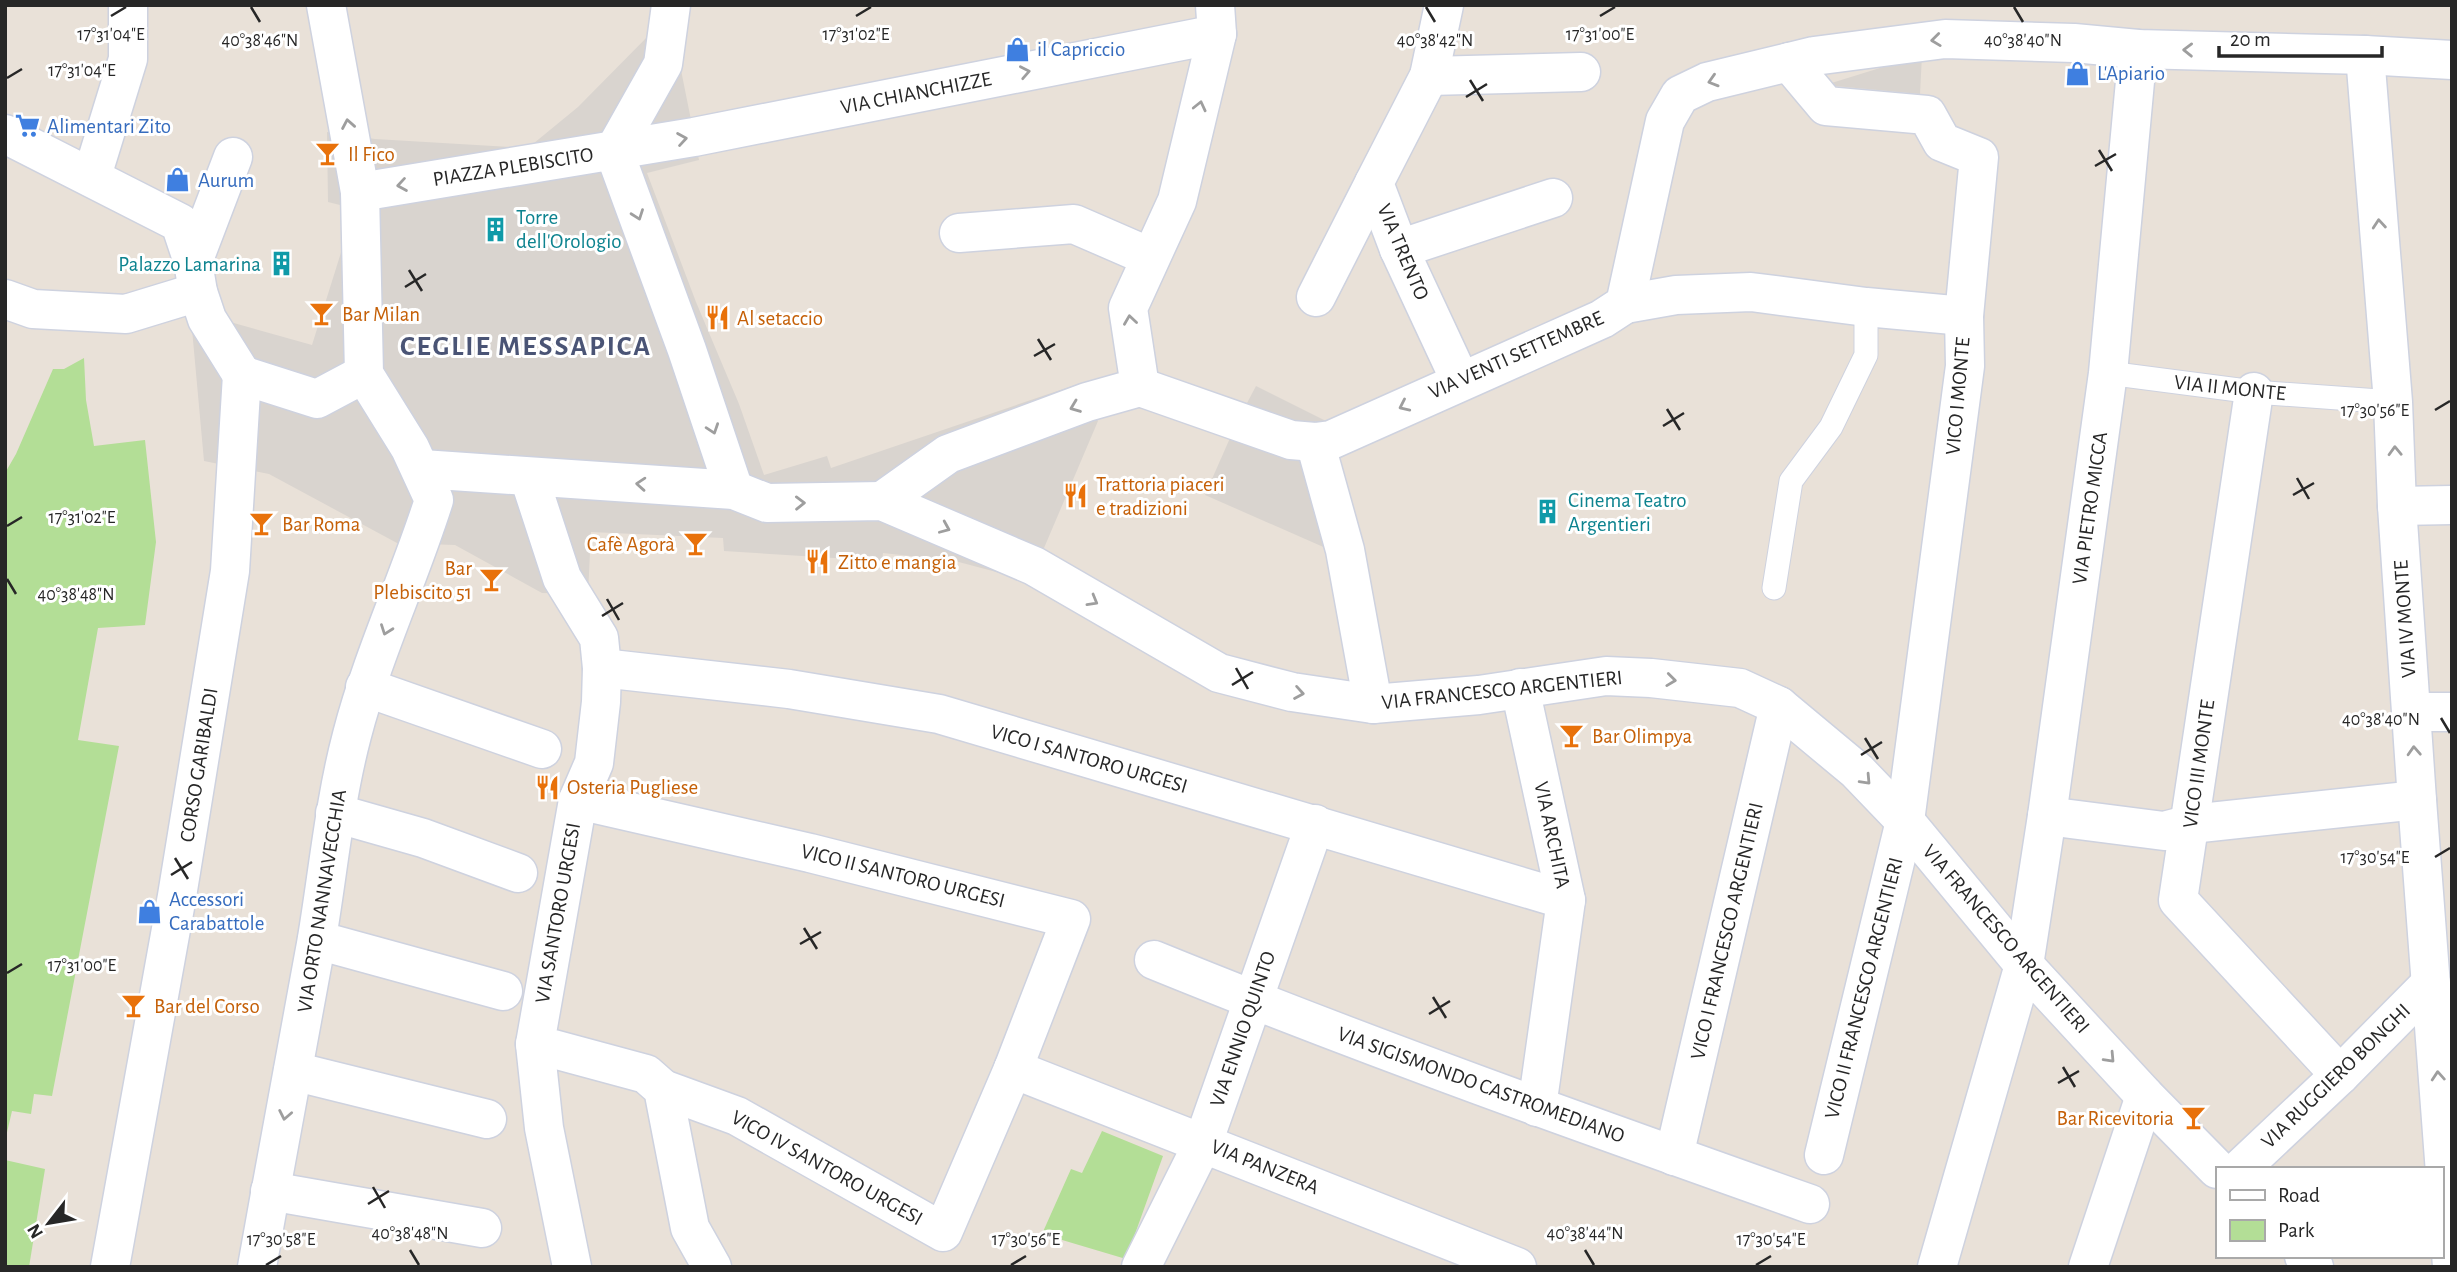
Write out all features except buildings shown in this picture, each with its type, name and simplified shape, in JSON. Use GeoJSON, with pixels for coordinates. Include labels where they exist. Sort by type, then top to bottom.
{"type":"FeatureCollection","features":[{"type":"Feature","properties":{"kind":"street"},"geometry":{"type":"LineString","coordinates":[[92,176],[128,59],[128,5]]}},
{"type":"Feature","properties":{"kind":"street"},"geometry":{"type":"LineString","coordinates":[[326,5],[360,192],[364,374],[422,469],[734,490],[767,503],[882,501],[948,454],[1087,402],[1140,387],[1128,308],[1177,201],[1216,19]]}},
{"type":"Feature","properties":{"kind":"street"},"geometry":{"type":"LineString","coordinates":[[614,151],[663,64],[671,5]]}},
{"type":"Feature","properties":{"kind":"street","name":"VIA TRENTO"},"geometry":{"type":"LineString","coordinates":[[1444,5],[1429,76],[1374,183],[1399,249],[1460,380]]}},
{"type":"Feature","properties":{"kind":"street","name":"VIA CHIANCHIZZE"},"geometry":{"type":"LineString","coordinates":[[614,151],[694,137],[1216,19]]}},
{"type":"Feature","properties":{"kind":"street","name":"VIA VENTI SETTEMBRE"},"geometry":{"type":"LineString","coordinates":[[1140,387],[1291,440],[1331,440],[1460,380],[1602,319],[1625,304],[1665,121],[1680,95],[1707,82],[1814,56],[1945,39],[2452,60]]}},
{"type":"Feature","properties":{"kind":"street","name":"VIA PIETRO MICCA"},"geometry":{"type":"LineString","coordinates":[[1937,1267],[2024,965],[2048,816],[2108,373],[2138,49]]}},
{"type":"Feature","properties":{"kind":"street","name":"VIA IV MONTE"},"geometry":{"type":"LineString","coordinates":[[2365,55],[2393,402],[2397,506],[2417,800],[2437,862],[2439,1004],[2452,1266]]}},
{"type":"Feature","properties":{"kind":"street","name":"VICO I MONTE"},"geometry":{"type":"LineString","coordinates":[[1789,62],[1826,106],[1927,115],[1942,142],[1979,157],[1964,316],[1965,366],[1905,821]]}},
{"type":"Feature","properties":{"kind":"street"},"geometry":{"type":"LineString","coordinates":[[1429,76],[1581,72]]}},
{"type":"Feature","properties":{"kind":"street"},"geometry":{"type":"LineString","coordinates":[[5,134],[180,223],[207,319],[242,375],[317,398],[364,374]]}},
{"type":"Feature","properties":{"kind":"street","name":"PIAZZA PLEBISCITO"},"geometry":{"type":"LineString","coordinates":[[360,192],[614,151],[687,350],[734,490]]}},
{"type":"Feature","properties":{"kind":"street"},"geometry":{"type":"LineString","coordinates":[[5,299],[33,309],[126,314],[195,277],[233,157]]}},
{"type":"Feature","properties":{"kind":"street"},"geometry":{"type":"LineString","coordinates":[[1316,297],[1374,183]]}},
{"type":"Feature","properties":{"kind":"street"},"geometry":{"type":"LineString","coordinates":[[1399,249],[1553,198]]}},
{"type":"Feature","properties":{"kind":"street"},"geometry":{"type":"LineString","coordinates":[[959,233],[1074,224],[1150,257]]}},
{"type":"Feature","properties":{"kind":"street"},"geometry":{"type":"LineString","coordinates":[[1625,304],[1676,295],[1751,292],[1964,316]]}},
{"type":"Feature","properties":{"kind":"street","name":"CORSO GARIBALDI"},"geometry":{"type":"LineString","coordinates":[[110,1267],[177,896],[230,571],[242,375]]}},
{"type":"Feature","properties":{"kind":"street","name":"VICO III MONTE"},"geometry":{"type":"LineString","coordinates":[[2254,392],[2178,900],[2340,1075]]}},
{"type":"Feature","properties":{"kind":"street"},"geometry":{"type":"LineString","coordinates":[[1315,442],[1345,550],[1373,704]]}},
{"type":"Feature","properties":{"kind":"street","name":"VIA ORTO NANNAVECCHIA"},"geometry":{"type":"LineString","coordinates":[[257,1267],[317,940],[335,813],[365,687],[434,500],[422,469]]}},
{"type":"Feature","properties":{"kind":"street","name":"VIA SANTORO URGESI"},"geometry":{"type":"LineString","coordinates":[[529,477],[562,578],[599,639],[602,668],[594,763],[578,800],[534,1044],[544,1128],[572,1267]]}},
{"type":"Feature","properties":{"kind":"street","name":"VIA FRANCESCO ARGENTIERI"},"geometry":{"type":"LineString","coordinates":[[882,501],[1034,566],[1219,673],[1292,692],[1373,704],[1479,695],[1606,676],[1740,688],[1779,706],[1857,771],[1905,821],[2024,965],[2145,1096],[2216,1168]]}},
{"type":"Feature","properties":{"kind":"street"},"geometry":{"type":"LineString","coordinates":[[2397,506],[2452,505]]}},
{"type":"Feature","properties":{"kind":"street","name":"VICO I SANTORO URGESI"},"geometry":{"type":"LineString","coordinates":[[602,668],[789,689],[939,714],[1566,900]]}},
{"type":"Feature","properties":{"kind":"street"},"geometry":{"type":"LineString","coordinates":[[365,687],[542,749]]}},
{"type":"Feature","properties":{"kind":"street","name":"VIA ARCHITA"},"geometry":{"type":"LineString","coordinates":[[1520,688],[1566,900],[1537,1107]]}},
{"type":"Feature","properties":{"kind":"street","name":"VICO I FRANCESCO ARGENTIERI"},"geometry":{"type":"LineString","coordinates":[[1674,1156],[1779,706]]}},
{"type":"Feature","properties":{"kind":"street"},"geometry":{"type":"LineString","coordinates":[[2412,712],[2452,712]]}},
{"type":"Feature","properties":{"kind":"street","name":"VICO II SANTORO URGESI"},"geometry":{"type":"LineString","coordinates":[[578,800],[810,853],[1071,919],[1013,1069]]}},
{"type":"Feature","properties":{"kind":"street"},"geometry":{"type":"LineString","coordinates":[[2048,816],[2164,831],[2190,824],[2417,800]]}},
{"type":"Feature","properties":{"kind":"street"},"geometry":{"type":"LineString","coordinates":[[335,813],[423,838],[518,873]]}},
{"type":"Feature","properties":{"kind":"street","name":"VICO II FRANCESCO ARGENTIERI"},"geometry":{"type":"LineString","coordinates":[[1824,1155],[1905,821]]}},
{"type":"Feature","properties":{"kind":"street","name":"VIA ENNIO QUINTO"},"geometry":{"type":"LineString","coordinates":[[1141,1267],[1203,1143],[1315,824]]}},
{"type":"Feature","properties":{"kind":"street"},"geometry":{"type":"LineString","coordinates":[[317,940],[503,991]]}},
{"type":"Feature","properties":{"kind":"street","name":"VIA SIGISMONDO CASTROMEDIANO"},"geometry":{"type":"LineString","coordinates":[[1154,960],[1537,1107],[1810,1204]]}},
{"type":"Feature","properties":{"kind":"street","name":"VIA RUGGIERO BONGHI"},"geometry":{"type":"LineString","coordinates":[[2241,1167],[2340,1075],[2439,1004]]}},
{"type":"Feature","properties":{"kind":"street"},"geometry":{"type":"LineString","coordinates":[[534,1044],[646,1074],[663,1089],[690,1228],[712,1267]]}},
{"type":"Feature","properties":{"kind":"street","name":"VICO IV SANTORO URGESI"},"geometry":{"type":"LineString","coordinates":[[663,1089],[737,1116],[943,1232],[1013,1069]]}},
{"type":"Feature","properties":{"kind":"street","name":"VIA PANZERA"},"geometry":{"type":"LineString","coordinates":[[1013,1069],[1517,1267]]}},
{"type":"Feature","properties":{"kind":"street"},"geometry":{"type":"LineString","coordinates":[[293,1071],[487,1119]]}},
{"type":"Feature","properties":{"kind":"street"},"geometry":{"type":"LineString","coordinates":[[2088,1267],[2145,1096]]}},
{"type":"Feature","properties":{"kind":"street"},"geometry":{"type":"LineString","coordinates":[[270,1191],[482,1228]]}},
{"type":"Feature","properties":{"kind":"lane"},"geometry":{"type":"LineString","coordinates":[[1774,588],[1791,481],[1831,427],[1866,355],[1866,307]]}},
{"type":"Feature","properties":{"kind":"lane","name":"VIA II MONTE"},"geometry":{"type":"LineString","coordinates":[[2108,373],[2254,392],[2393,402]]}},
{"type":"Feature","properties":{"kind":"green space"},"geometry":{"type":"Polygon","coordinates":[[[84,358],[86,400],[94,446],[145,440],[156,542],[145,625],[98,628],[78,740],[119,746],[52,1096],[34,1094],[31,1114],[12,1111],[5,1141],[5,473],[53,369],[64,369],[84,358]]]}},
{"type":"Feature","properties":{"kind":"green space"},"geometry":{"type":"Polygon","coordinates":[[[1102,1131],[1163,1156],[1126,1259],[1042,1234],[1071,1169],[1082,1173],[1102,1131]]]}},
{"type":"Feature","properties":{"kind":"green space"},"geometry":{"type":"Polygon","coordinates":[[[5,1160],[45,1169],[29,1267],[5,1267],[5,1160]]]}},
{"type":"Feature","properties":{"kind":"shaded area"},"geometry":{"type":"Polygon","coordinates":[[[653,31],[680,65],[699,160],[647,173],[696,302],[739,404],[764,475],[827,456],[831,468],[1081,383],[1087,402],[1098,421],[1030,581],[955,561],[883,553],[882,561],[724,551],[723,538],[591,532],[588,594],[542,593],[455,545],[397,543],[269,474],[204,461],[191,318],[223,320],[312,345],[349,227],[344,206],[328,202],[327,132],[375,139],[528,148],[578,107],[653,31]]]}},
{"type":"Feature","properties":{"kind":"shaded area"},"geometry":{"type":"Polygon","coordinates":[[[1922,55],[1920,94],[1825,85],[1922,55]]]}},
{"type":"Feature","properties":{"kind":"shaded area"},"geometry":{"type":"Polygon","coordinates":[[[1256,386],[1332,424],[1337,553],[1205,495],[1256,386]]]}},
{"type":"Feature","properties":{"kind":"place","name":"il Capriccio"},"geometry":{"type":"Point","coordinates":[1017,49]}},
{"type":"Feature","properties":{"kind":"place","name":"L'Apiario"},"geometry":{"type":"Point","coordinates":[2077,73]}},
{"type":"Feature","properties":{"kind":"place","name":"Alimentari Zito"},"geometry":{"type":"Point","coordinates":[27,126]}},
{"type":"Feature","properties":{"kind":"place","name":"Il Fico"},"geometry":{"type":"Point","coordinates":[328,154]}},
{"type":"Feature","properties":{"kind":"place","name":"Aurum"},"geometry":{"type":"Point","coordinates":[178,180]}},
{"type":"Feature","properties":{"kind":"place","name":"Torre dell'Orologio"},"geometry":{"type":"Point","coordinates":[496,229]}},
{"type":"Feature","properties":{"kind":"place","name":"Palazzo Lamarina"},"geometry":{"type":"Point","coordinates":[281,264]}},
{"type":"Feature","properties":{"kind":"place","name":"Bar Milan"},"geometry":{"type":"Point","coordinates":[322,314]}},
{"type":"Feature","properties":{"kind":"place","name":"Al setaccio"},"geometry":{"type":"Point","coordinates":[717,318]}},
{"type":"Feature","properties":{"kind":"place","name":"Trattoria piaceri e tradizioni"},"geometry":{"type":"Point","coordinates":[1076,496]}},
{"type":"Feature","properties":{"kind":"place","name":"Cinema Teatro Argentieri"},"geometry":{"type":"Point","coordinates":[1548,512]}},
{"type":"Feature","properties":{"kind":"place","name":"Bar Roma"},"geometry":{"type":"Point","coordinates":[262,524]}},
{"type":"Feature","properties":{"kind":"place","name":"Cafè Agorà"},"geometry":{"type":"Point","coordinates":[695,544]}},
{"type":"Feature","properties":{"kind":"place","name":"Zitto e mangia"},"geometry":{"type":"Point","coordinates":[818,562]}},
{"type":"Feature","properties":{"kind":"place","name":"Bar Plebiscito 51"},"geometry":{"type":"Point","coordinates":[492,580]}},
{"type":"Feature","properties":{"kind":"place","name":"Bar Olimpya"},"geometry":{"type":"Point","coordinates":[1572,736]}},
{"type":"Feature","properties":{"kind":"place","name":"Osteria Pugliese"},"geometry":{"type":"Point","coordinates":[547,787]}},
{"type":"Feature","properties":{"kind":"place","name":"Accessori Carabattole"},"geometry":{"type":"Point","coordinates":[149,911]}},
{"type":"Feature","properties":{"kind":"place","name":"Bar del Corso"},"geometry":{"type":"Point","coordinates":[134,1006]}},
{"type":"Feature","properties":{"kind":"place","name":"Bar Ricevitoria"},"geometry":{"type":"Point","coordinates":[2194,1118]}},
{"type":"Feature","properties":{"kind":"district","name":"CEGLIE MESSAPICA"},"geometry":{"type":"Point","coordinates":[526,347]}}]}
